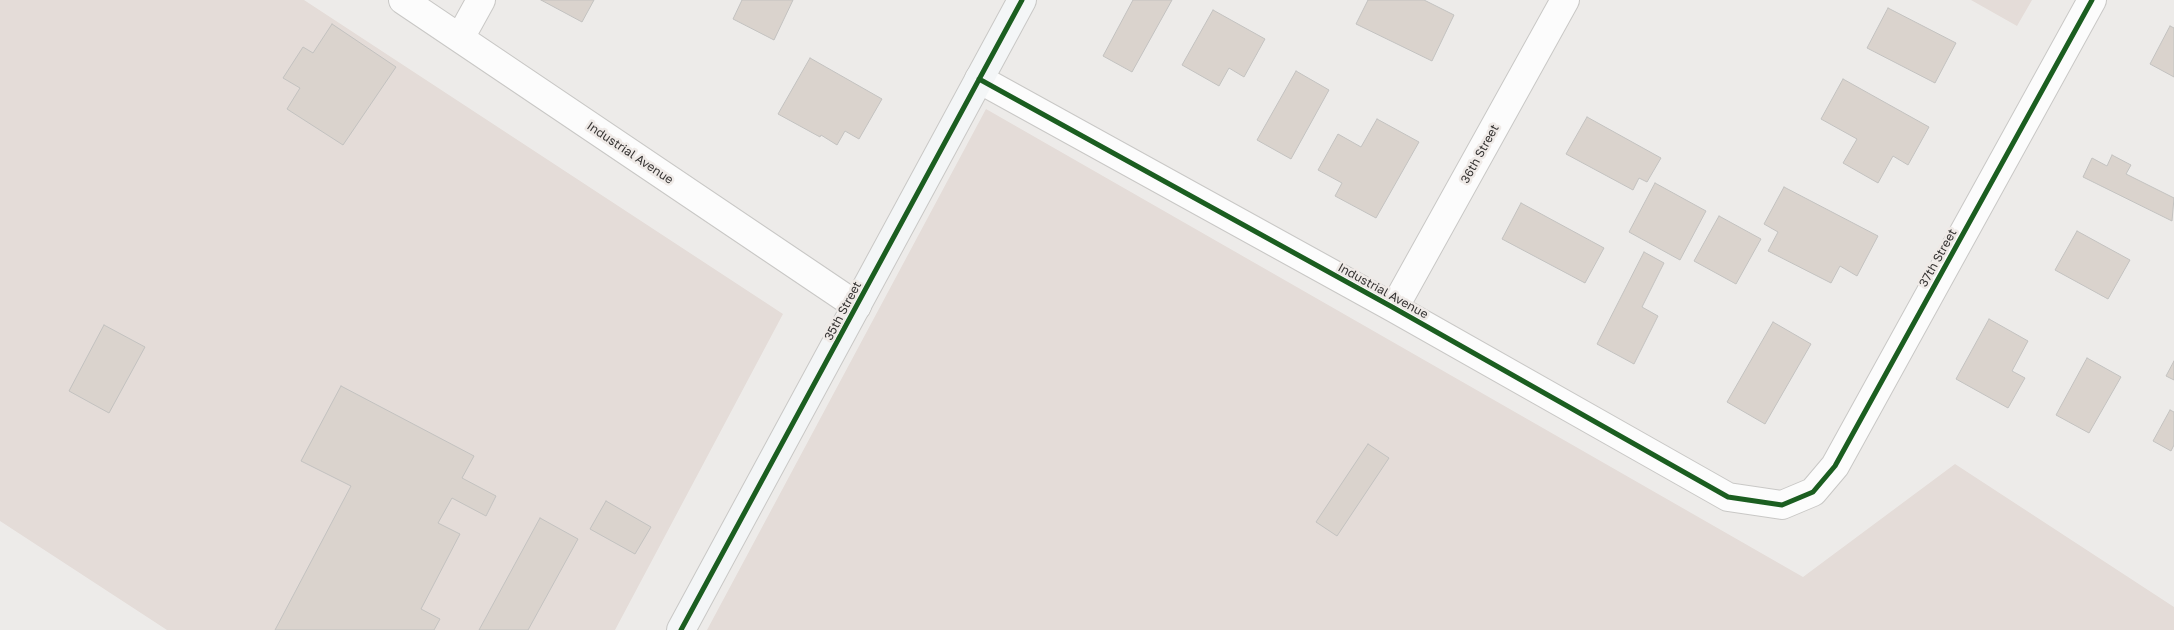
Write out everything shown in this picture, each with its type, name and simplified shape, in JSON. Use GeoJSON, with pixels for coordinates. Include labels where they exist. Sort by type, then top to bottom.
{"type":"FeatureCollection","features":[{"type":"Feature","properties":{"kind":"street","name":"Industrial Avenue"},"geometry":{"type":"LineString","coordinates":[[403,0],[857,306]]}},
{"type":"Feature","properties":{"kind":"street"},"geometry":{"type":"LineString","coordinates":[[460,38],[480,0]]}},
{"type":"Feature","properties":{"kind":"street","name":"35th Street"},"geometry":{"type":"LineString","coordinates":[[680,630],[1022,0]]}},
{"type":"Feature","properties":{"kind":"street","name":"36th Street"},"geometry":{"type":"LineString","coordinates":[[1394,308],[1565,0]]}},
{"type":"Feature","properties":{"kind":"street","name":"37th Street"},"geometry":{"type":"LineString","coordinates":[[1782,505],[1813,492],[1835,466],[2092,0]]}},
{"type":"Feature","properties":{"kind":"street","name":"Industrial Avenue"},"geometry":{"type":"LineString","coordinates":[[979,79],[1394,308],[1728,496],[1782,505]]}},
{"type":"Feature","properties":{"kind":"shaded area"},"geometry":{"type":"Polygon","coordinates":[[[0,0],[304,0],[783,314],[615,630],[167,630],[0,521],[0,0]]]}},
{"type":"Feature","properties":{"kind":"shaded area"},"geometry":{"type":"Polygon","coordinates":[[[1971,0],[2032,0],[2017,26],[1971,0]]]}},
{"type":"Feature","properties":{"kind":"shaded area"},"geometry":{"type":"Polygon","coordinates":[[[986,109],[1803,577],[1955,464],[2174,607],[2174,630],[707,630],[986,109]]]}},
{"type":"Feature","properties":{"kind":"building"},"geometry":{"type":"Polygon","coordinates":[[[541,0],[594,0],[582,22],[541,0]]]}},
{"type":"Feature","properties":{"kind":"building"},"geometry":{"type":"Polygon","coordinates":[[[742,0],[793,0],[774,40],[733,19],[742,0]]]}},
{"type":"Feature","properties":{"kind":"building"},"geometry":{"type":"Polygon","coordinates":[[[1133,0],[1172,0],[1132,72],[1103,56],[1133,0]]]}},
{"type":"Feature","properties":{"kind":"building"},"geometry":{"type":"Polygon","coordinates":[[[1368,0],[1424,0],[1454,15],[1432,61],[1356,24],[1368,0]]]}},
{"type":"Feature","properties":{"kind":"building"},"geometry":{"type":"Polygon","coordinates":[[[1888,8],[1956,43],[1935,83],[1867,48],[1888,8]]]}},
{"type":"Feature","properties":{"kind":"building"},"geometry":{"type":"Polygon","coordinates":[[[1213,10],[1265,39],[1244,77],[1229,68],[1219,86],[1182,65],[1213,10]]]}},
{"type":"Feature","properties":{"kind":"building"},"geometry":{"type":"Polygon","coordinates":[[[332,24],[396,67],[343,145],[287,109],[300,88],[283,78],[303,47],[313,53],[332,24]]]}},
{"type":"Feature","properties":{"kind":"building"},"geometry":{"type":"Polygon","coordinates":[[[2170,26],[2174,28],[2174,77],[2150,64],[2170,26]]]}},
{"type":"Feature","properties":{"kind":"building"},"geometry":{"type":"Polygon","coordinates":[[[810,58],[882,99],[859,139],[845,131],[837,145],[778,114],[810,58]]]}},
{"type":"Feature","properties":{"kind":"building"},"geometry":{"type":"Polygon","coordinates":[[[1296,71],[1329,90],[1291,159],[1257,140],[1296,71]]]}},
{"type":"Feature","properties":{"kind":"building"},"geometry":{"type":"Polygon","coordinates":[[[1843,79],[1929,127],[1908,165],[1893,156],[1878,183],[1843,163],[1857,139],[1821,119],[1843,79]]]}},
{"type":"Feature","properties":{"kind":"building"},"geometry":{"type":"Polygon","coordinates":[[[1587,117],[1661,158],[1647,182],[1639,178],[1633,190],[1566,154],[1587,117]]]}},
{"type":"Feature","properties":{"kind":"building"},"geometry":{"type":"Polygon","coordinates":[[[1377,119],[1419,142],[1376,218],[1335,196],[1342,183],[1318,170],[1338,134],[1361,147],[1377,119]]]}},
{"type":"Feature","properties":{"kind":"building"},"geometry":{"type":"Polygon","coordinates":[[[2112,155],[2131,165],[2126,174],[2174,198],[2172,221],[2083,177],[2092,158],[2107,166],[2112,155]]]}},
{"type":"Feature","properties":{"kind":"building"},"geometry":{"type":"Polygon","coordinates":[[[1655,183],[1706,211],[1680,260],[1629,232],[1655,183]]]}},
{"type":"Feature","properties":{"kind":"building"},"geometry":{"type":"Polygon","coordinates":[[[1784,187],[1878,236],[1857,276],[1840,266],[1831,283],[1768,251],[1778,232],[1764,224],[1784,187]]]}},
{"type":"Feature","properties":{"kind":"building"},"geometry":{"type":"Polygon","coordinates":[[[1521,203],[1604,248],[1585,283],[1502,239],[1521,203]]]}},
{"type":"Feature","properties":{"kind":"building"},"geometry":{"type":"Polygon","coordinates":[[[1719,216],[1761,239],[1736,284],[1694,261],[1719,216]]]}},
{"type":"Feature","properties":{"kind":"building"},"geometry":{"type":"Polygon","coordinates":[[[2077,231],[2130,260],[2108,299],[2055,270],[2077,231]]]}},
{"type":"Feature","properties":{"kind":"building"},"geometry":{"type":"Polygon","coordinates":[[[1644,252],[1664,263],[1642,307],[1658,316],[1634,364],[1597,344],[1644,252]]]}},
{"type":"Feature","properties":{"kind":"building"},"geometry":{"type":"Polygon","coordinates":[[[1989,319],[2028,341],[2012,371],[2025,378],[2008,408],[1956,379],[1989,319]]]}},
{"type":"Feature","properties":{"kind":"building"},"geometry":{"type":"Polygon","coordinates":[[[1773,322],[1811,344],[1765,424],[1727,402],[1773,322]]]}},
{"type":"Feature","properties":{"kind":"building"},"geometry":{"type":"Polygon","coordinates":[[[104,325],[145,347],[109,413],[69,391],[104,325]]]}},
{"type":"Feature","properties":{"kind":"building"},"geometry":{"type":"Polygon","coordinates":[[[2087,358],[2121,377],[2089,433],[2056,415],[2087,358]]]}},
{"type":"Feature","properties":{"kind":"building"},"geometry":{"type":"Polygon","coordinates":[[[2174,361],[2174,380],[2166,376],[2174,361]]]}},
{"type":"Feature","properties":{"kind":"building"},"geometry":{"type":"Polygon","coordinates":[[[341,386],[474,456],[462,478],[496,496],[486,516],[452,498],[438,523],[460,534],[421,609],[440,619],[434,630],[275,630],[351,486],[301,461],[341,386]]]}},
{"type":"Feature","properties":{"kind":"building"},"geometry":{"type":"Polygon","coordinates":[[[2170,410],[2174,412],[2174,445],[2171,451],[2153,441],[2170,410]]]}},
{"type":"Feature","properties":{"kind":"building"},"geometry":{"type":"Polygon","coordinates":[[[1368,444],[1389,458],[1337,536],[1316,522],[1368,444]]]}},
{"type":"Feature","properties":{"kind":"building"},"geometry":{"type":"Polygon","coordinates":[[[606,501],[651,527],[635,554],[590,529],[606,501]]]}},
{"type":"Feature","properties":{"kind":"building"},"geometry":{"type":"Polygon","coordinates":[[[540,518],[578,539],[528,630],[479,630],[540,518]]]}},
{"type":"Feature","properties":{"kind":"cycle path"},"geometry":{"type":"LineString","coordinates":[[681,630],[1022,0]]}},
{"type":"Feature","properties":{"kind":"cycle path"},"geometry":{"type":"LineString","coordinates":[[979,79],[1394,308],[1728,497],[1782,505],[1813,492],[1835,466],[2092,0]]}}]}
